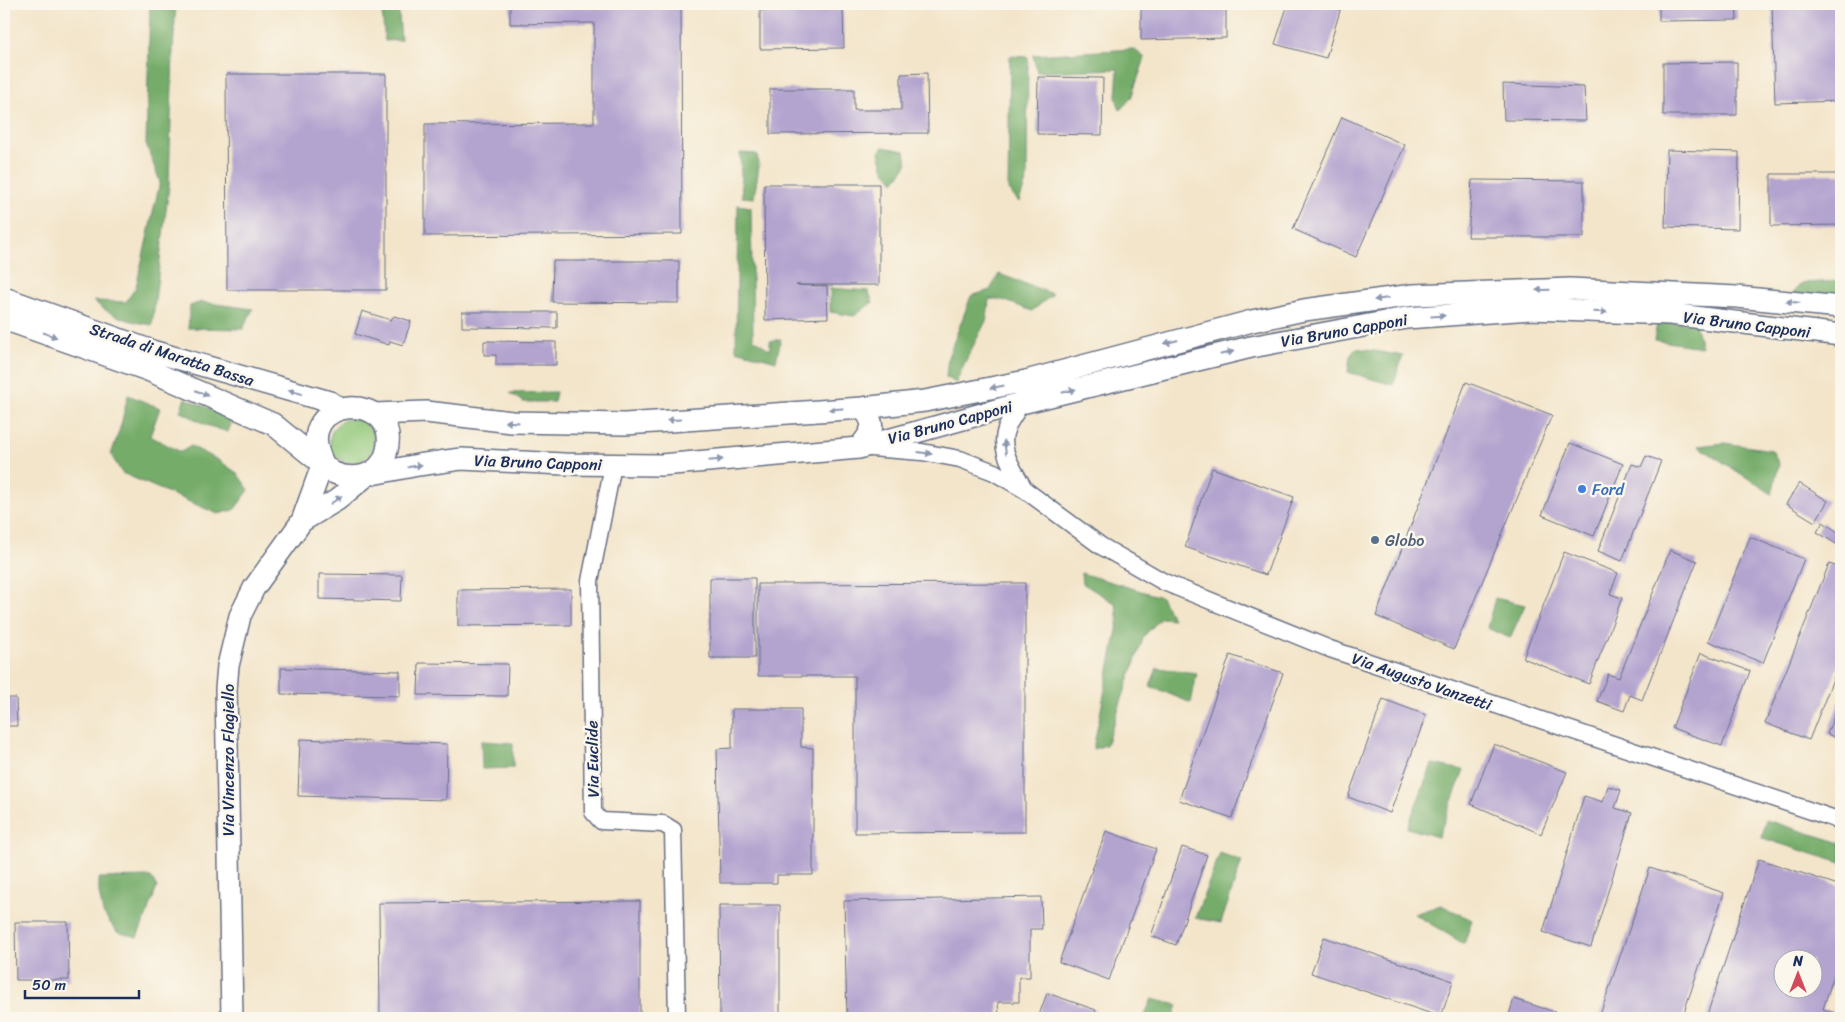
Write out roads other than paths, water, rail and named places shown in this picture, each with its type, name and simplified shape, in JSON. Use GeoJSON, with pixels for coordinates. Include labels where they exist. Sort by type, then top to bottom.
{"type":"FeatureCollection","features":[{"type":"Feature","properties":{"kind":"main road","name":"Via Bruno Capponi"},"geometry":{"type":"LineString","coordinates":[[375,414],[426,412],[512,422],[625,424],[862,408],[925,401],[1026,381],[1252,321],[1304,310],[1414,295],[1570,289],[1737,297],[1841,307]]}},
{"type":"Feature","properties":{"kind":"main road","name":"Strada di Maratta Bassa"},"geometry":{"type":"LineString","coordinates":[[4,298],[152,351],[330,402],[340,409]]}},
{"type":"Feature","properties":{"kind":"main road","name":"Via Bruno Capponi"},"geometry":{"type":"LineString","coordinates":[[367,475],[461,459],[661,465],[859,448],[1021,403],[1251,347],[1406,318],[1531,309],[1670,314],[1841,335]]}},
{"type":"Feature","properties":{"kind":"main road","name":"Strada di Maratta Bassa"},"geometry":{"type":"LineString","coordinates":[[4,319],[148,370],[273,424],[323,463]]}},
{"type":"Feature","properties":{"kind":"main road"},"geometry":{"type":"LineString","coordinates":[[357,407],[375,414],[383,424],[387,434],[388,447],[384,458],[377,468],[367,475],[355,478],[343,477],[332,472],[323,463],[318,454],[318,432],[323,422],[330,414],[340,409],[357,407]]}},
{"type":"Feature","properties":{"kind":"main road","name":"Via Bruno Capponi"},"geometry":{"type":"LineString","coordinates":[[859,448],[870,434],[872,427],[870,416],[862,408]]}},
{"type":"Feature","properties":{"kind":"main road","name":"Via Vincenzo Flagiello"},"geometry":{"type":"LineString","coordinates":[[232,1018],[226,689],[228,666],[240,616],[254,588],[302,521],[323,463]]}},
{"type":"Feature","properties":{"kind":"main road","name":"Via Vincenzo Flagiello"},"geometry":{"type":"LineString","coordinates":[[302,521],[337,500],[367,475]]}},
{"type":"Feature","properties":{"kind":"street","name":"Via Augusto Vanzetti"},"geometry":{"type":"LineString","coordinates":[[1021,403],[1007,428],[1003,441],[1006,454],[1026,490]]}},
{"type":"Feature","properties":{"kind":"street","name":"Via Augusto Vanzetti"},"geometry":{"type":"LineString","coordinates":[[859,448],[922,452],[960,459],[994,472],[1026,490],[1102,546],[1164,582],[1376,666],[1841,821]]}},
{"type":"Feature","properties":{"kind":"street","name":"Via Euclide"},"geometry":{"type":"LineString","coordinates":[[612,464],[590,581],[593,812],[601,821],[663,824],[673,830],[677,1018]]}},
{"type":"Feature","properties":{"kind":"place","name":"Ford"},"geometry":{"type":"Point","coordinates":[1582,489]}},
{"type":"Feature","properties":{"kind":"place","name":"Globo"},"geometry":{"type":"Point","coordinates":[1375,540]}}]}
